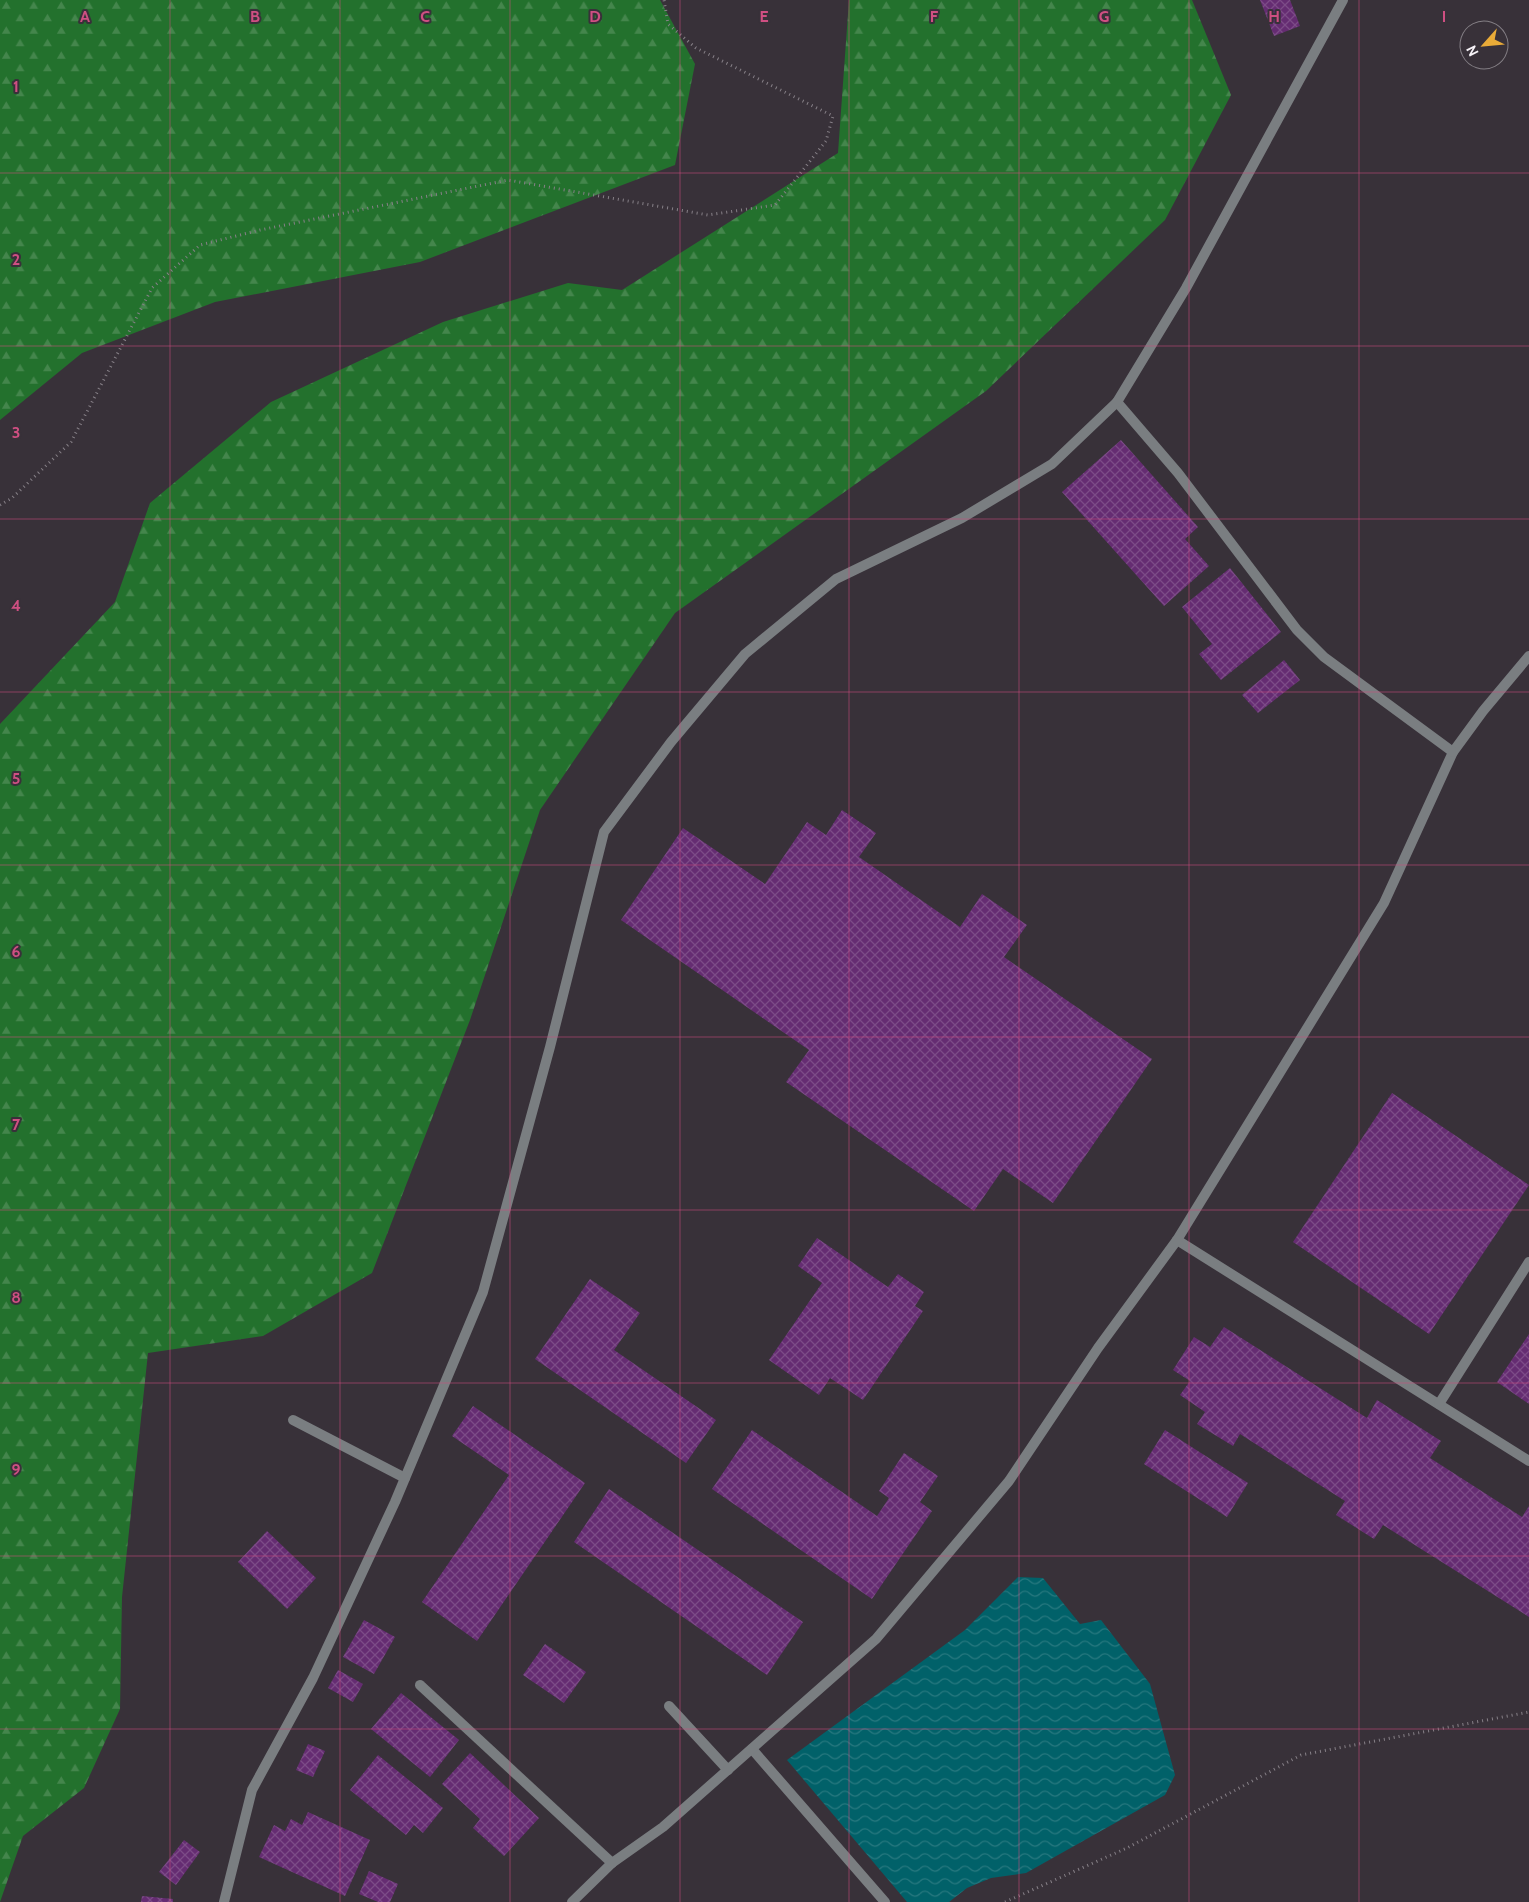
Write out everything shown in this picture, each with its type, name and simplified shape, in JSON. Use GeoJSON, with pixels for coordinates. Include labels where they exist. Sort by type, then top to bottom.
{"type":"FeatureCollection","features":[{"type":"Feature","properties":{"kind":"street"},"geometry":{"type":"LineString","coordinates":[[224,1902],[252,1790],[313,1678],[405,1478],[483,1292],[550,1047],[604,832],[671,742],[745,654],[836,579],[962,518],[1052,464],[1117,402],[1186,288],[1343,0]]}},
{"type":"Feature","properties":{"kind":"street"},"geometry":{"type":"LineString","coordinates":[[1117,402],[1178,473],[1297,630],[1324,656],[1453,752]]}},
{"type":"Feature","properties":{"kind":"street"},"geometry":{"type":"LineString","coordinates":[[572,1902],[612,1863],[663,1827],[876,1639],[1009,1482],[1098,1348],[1177,1240],[1384,903],[1453,752],[1483,711],[1529,656]]}},
{"type":"Feature","properties":{"kind":"street"},"geometry":{"type":"LineString","coordinates":[[1177,1240],[1529,1461]]}},
{"type":"Feature","properties":{"kind":"street"},"geometry":{"type":"LineString","coordinates":[[1439,1404],[1529,1262]]}},
{"type":"Feature","properties":{"kind":"street"},"geometry":{"type":"LineString","coordinates":[[293,1420],[405,1478]]}},
{"type":"Feature","properties":{"kind":"street"},"geometry":{"type":"LineString","coordinates":[[420,1685],[612,1863]]}},
{"type":"Feature","properties":{"kind":"street"},"geometry":{"type":"LineString","coordinates":[[669,1706],[728,1770]]}},
{"type":"Feature","properties":{"kind":"street"},"geometry":{"type":"LineString","coordinates":[[752,1749],[885,1902]]}},
{"type":"Feature","properties":{"kind":"path"},"geometry":{"type":"LineString","coordinates":[[0,505],[12,498],[71,442],[152,288],[200,245],[260,230],[508,180],[708,215],[775,205],[826,141],[833,116],[696,48],[668,24],[664,0]]}},
{"type":"Feature","properties":{"kind":"path"},"geometry":{"type":"LineString","coordinates":[[1005,1902],[1127,1848],[1301,1755],[1529,1712]]}},
{"type":"Feature","properties":{"kind":"green space"},"geometry":{"type":"Polygon","coordinates":[[[0,0],[660,0],[695,64],[675,165],[420,262],[215,302],[82,353],[0,420],[0,0]]]}},
{"type":"Feature","properties":{"kind":"green space"},"geometry":{"type":"Polygon","coordinates":[[[849,0],[1192,0],[1231,95],[1165,220],[986,391],[675,613],[540,810],[470,1020],[372,1273],[263,1336],[148,1353],[122,1597],[120,1709],[84,1788],[23,1836],[0,1902],[0,724],[115,602],[150,503],[271,402],[443,322],[568,283],[622,290],[838,153],[849,0]]]}},
{"type":"Feature","properties":{"kind":"water"},"geometry":{"type":"Polygon","coordinates":[[[1018,1577],[1043,1578],[1080,1624],[1101,1620],[1150,1684],[1175,1775],[1165,1795],[1026,1873],[991,1878],[967,1888],[949,1902],[907,1902],[787,1760],[965,1630],[1018,1577]]]}},
{"type":"Feature","properties":{"kind":"building"},"geometry":{"type":"Polygon","coordinates":[[[1260,0],[1290,0],[1300,26],[1274,36],[1260,0]]]}},
{"type":"Feature","properties":{"kind":"building"},"geometry":{"type":"Polygon","coordinates":[[[1121,440],[1198,527],[1185,539],[1209,566],[1164,606],[1062,492],[1121,440]]]}},
{"type":"Feature","properties":{"kind":"building"},"geometry":{"type":"Polygon","coordinates":[[[1230,568],[1281,632],[1221,680],[1199,654],[1212,644],[1182,607],[1230,568]]]}},
{"type":"Feature","properties":{"kind":"building"},"geometry":{"type":"Polygon","coordinates":[[[1284,660],[1300,680],[1258,713],[1242,695],[1284,660]]]}},
{"type":"Feature","properties":{"kind":"building"},"geometry":{"type":"Polygon","coordinates":[[[842,810],[876,833],[859,857],[960,927],[982,894],[1027,925],[1004,957],[1152,1059],[1053,1203],[1003,1169],[974,1211],[786,1082],[809,1050],[621,920],[683,828],[765,884],[807,822],[826,835],[842,810]]]}},
{"type":"Feature","properties":{"kind":"building"},"geometry":{"type":"Polygon","coordinates":[[[1392,1093],[1529,1185],[1429,1334],[1293,1242],[1392,1093]]]}},
{"type":"Feature","properties":{"kind":"building"},"geometry":{"type":"Polygon","coordinates":[[[817,1238],[888,1287],[898,1274],[924,1292],[915,1306],[923,1311],[863,1400],[830,1378],[819,1395],[769,1360],[822,1283],[798,1266],[817,1238]]]}},
{"type":"Feature","properties":{"kind":"building"},"geometry":{"type":"Polygon","coordinates":[[[590,1279],[640,1313],[614,1350],[716,1420],[686,1463],[535,1359],[590,1279]]]}},
{"type":"Feature","properties":{"kind":"building"},"geometry":{"type":"Polygon","coordinates":[[[1224,1327],[1367,1418],[1377,1400],[1441,1441],[1430,1458],[1522,1517],[1529,1506],[1529,1617],[1383,1525],[1374,1539],[1336,1515],[1345,1501],[1240,1434],[1233,1446],[1197,1424],[1205,1412],[1180,1395],[1190,1381],[1173,1370],[1194,1337],[1210,1347],[1224,1327]]]}},
{"type":"Feature","properties":{"kind":"building"},"geometry":{"type":"Polygon","coordinates":[[[1529,1334],[1529,1404],[1497,1382],[1529,1334]]]}},
{"type":"Feature","properties":{"kind":"building"},"geometry":{"type":"Polygon","coordinates":[[[473,1406],[585,1483],[477,1641],[422,1602],[509,1475],[452,1436],[473,1406]]]}},
{"type":"Feature","properties":{"kind":"building"},"geometry":{"type":"Polygon","coordinates":[[[752,1430],[877,1516],[889,1498],[879,1491],[904,1453],[938,1476],[920,1502],[932,1511],[872,1599],[712,1489],[752,1430]]]}},
{"type":"Feature","properties":{"kind":"building"},"geometry":{"type":"Polygon","coordinates":[[[1165,1430],[1248,1483],[1227,1517],[1144,1464],[1165,1430]]]}},
{"type":"Feature","properties":{"kind":"building"},"geometry":{"type":"Polygon","coordinates":[[[609,1489],[803,1622],[767,1675],[574,1542],[609,1489]]]}},
{"type":"Feature","properties":{"kind":"building"},"geometry":{"type":"Polygon","coordinates":[[[267,1531],[316,1578],[287,1609],[238,1562],[267,1531]]]}},
{"type":"Feature","properties":{"kind":"building"},"geometry":{"type":"Polygon","coordinates":[[[364,1620],[395,1637],[374,1674],[343,1657],[364,1620]]]}},
{"type":"Feature","properties":{"kind":"building"},"geometry":{"type":"Polygon","coordinates":[[[545,1644],[586,1672],[564,1703],[523,1675],[545,1644]]]}},
{"type":"Feature","properties":{"kind":"building"},"geometry":{"type":"Polygon","coordinates":[[[338,1670],[363,1684],[353,1702],[328,1688],[338,1670]]]}},
{"type":"Feature","properties":{"kind":"building"},"geometry":{"type":"Polygon","coordinates":[[[401,1693],[459,1740],[430,1777],[371,1729],[401,1693]]]}},
{"type":"Feature","properties":{"kind":"building"},"geometry":{"type":"Polygon","coordinates":[[[308,1744],[325,1751],[313,1777],[296,1770],[308,1744]]]}},
{"type":"Feature","properties":{"kind":"building"},"geometry":{"type":"Polygon","coordinates":[[[470,1753],[539,1818],[504,1856],[473,1828],[480,1819],[442,1784],[470,1753]]]}},
{"type":"Feature","properties":{"kind":"building"},"geometry":{"type":"Polygon","coordinates":[[[378,1755],[443,1808],[423,1833],[414,1825],[406,1835],[350,1790],[378,1755]]]}},
{"type":"Feature","properties":{"kind":"building"},"geometry":{"type":"Polygon","coordinates":[[[308,1812],[370,1840],[345,1896],[259,1857],[274,1825],[285,1831],[291,1819],[302,1825],[308,1812]]]}},
{"type":"Feature","properties":{"kind":"building"},"geometry":{"type":"Polygon","coordinates":[[[184,1840],[200,1852],[176,1885],[159,1872],[184,1840]]]}},
{"type":"Feature","properties":{"kind":"building"},"geometry":{"type":"Polygon","coordinates":[[[369,1871],[398,1884],[390,1902],[378,1902],[359,1894],[369,1871]]]}},
{"type":"Feature","properties":{"kind":"building"},"geometry":{"type":"Polygon","coordinates":[[[142,1896],[173,1899],[173,1902],[141,1902],[142,1896]]]}}]}
